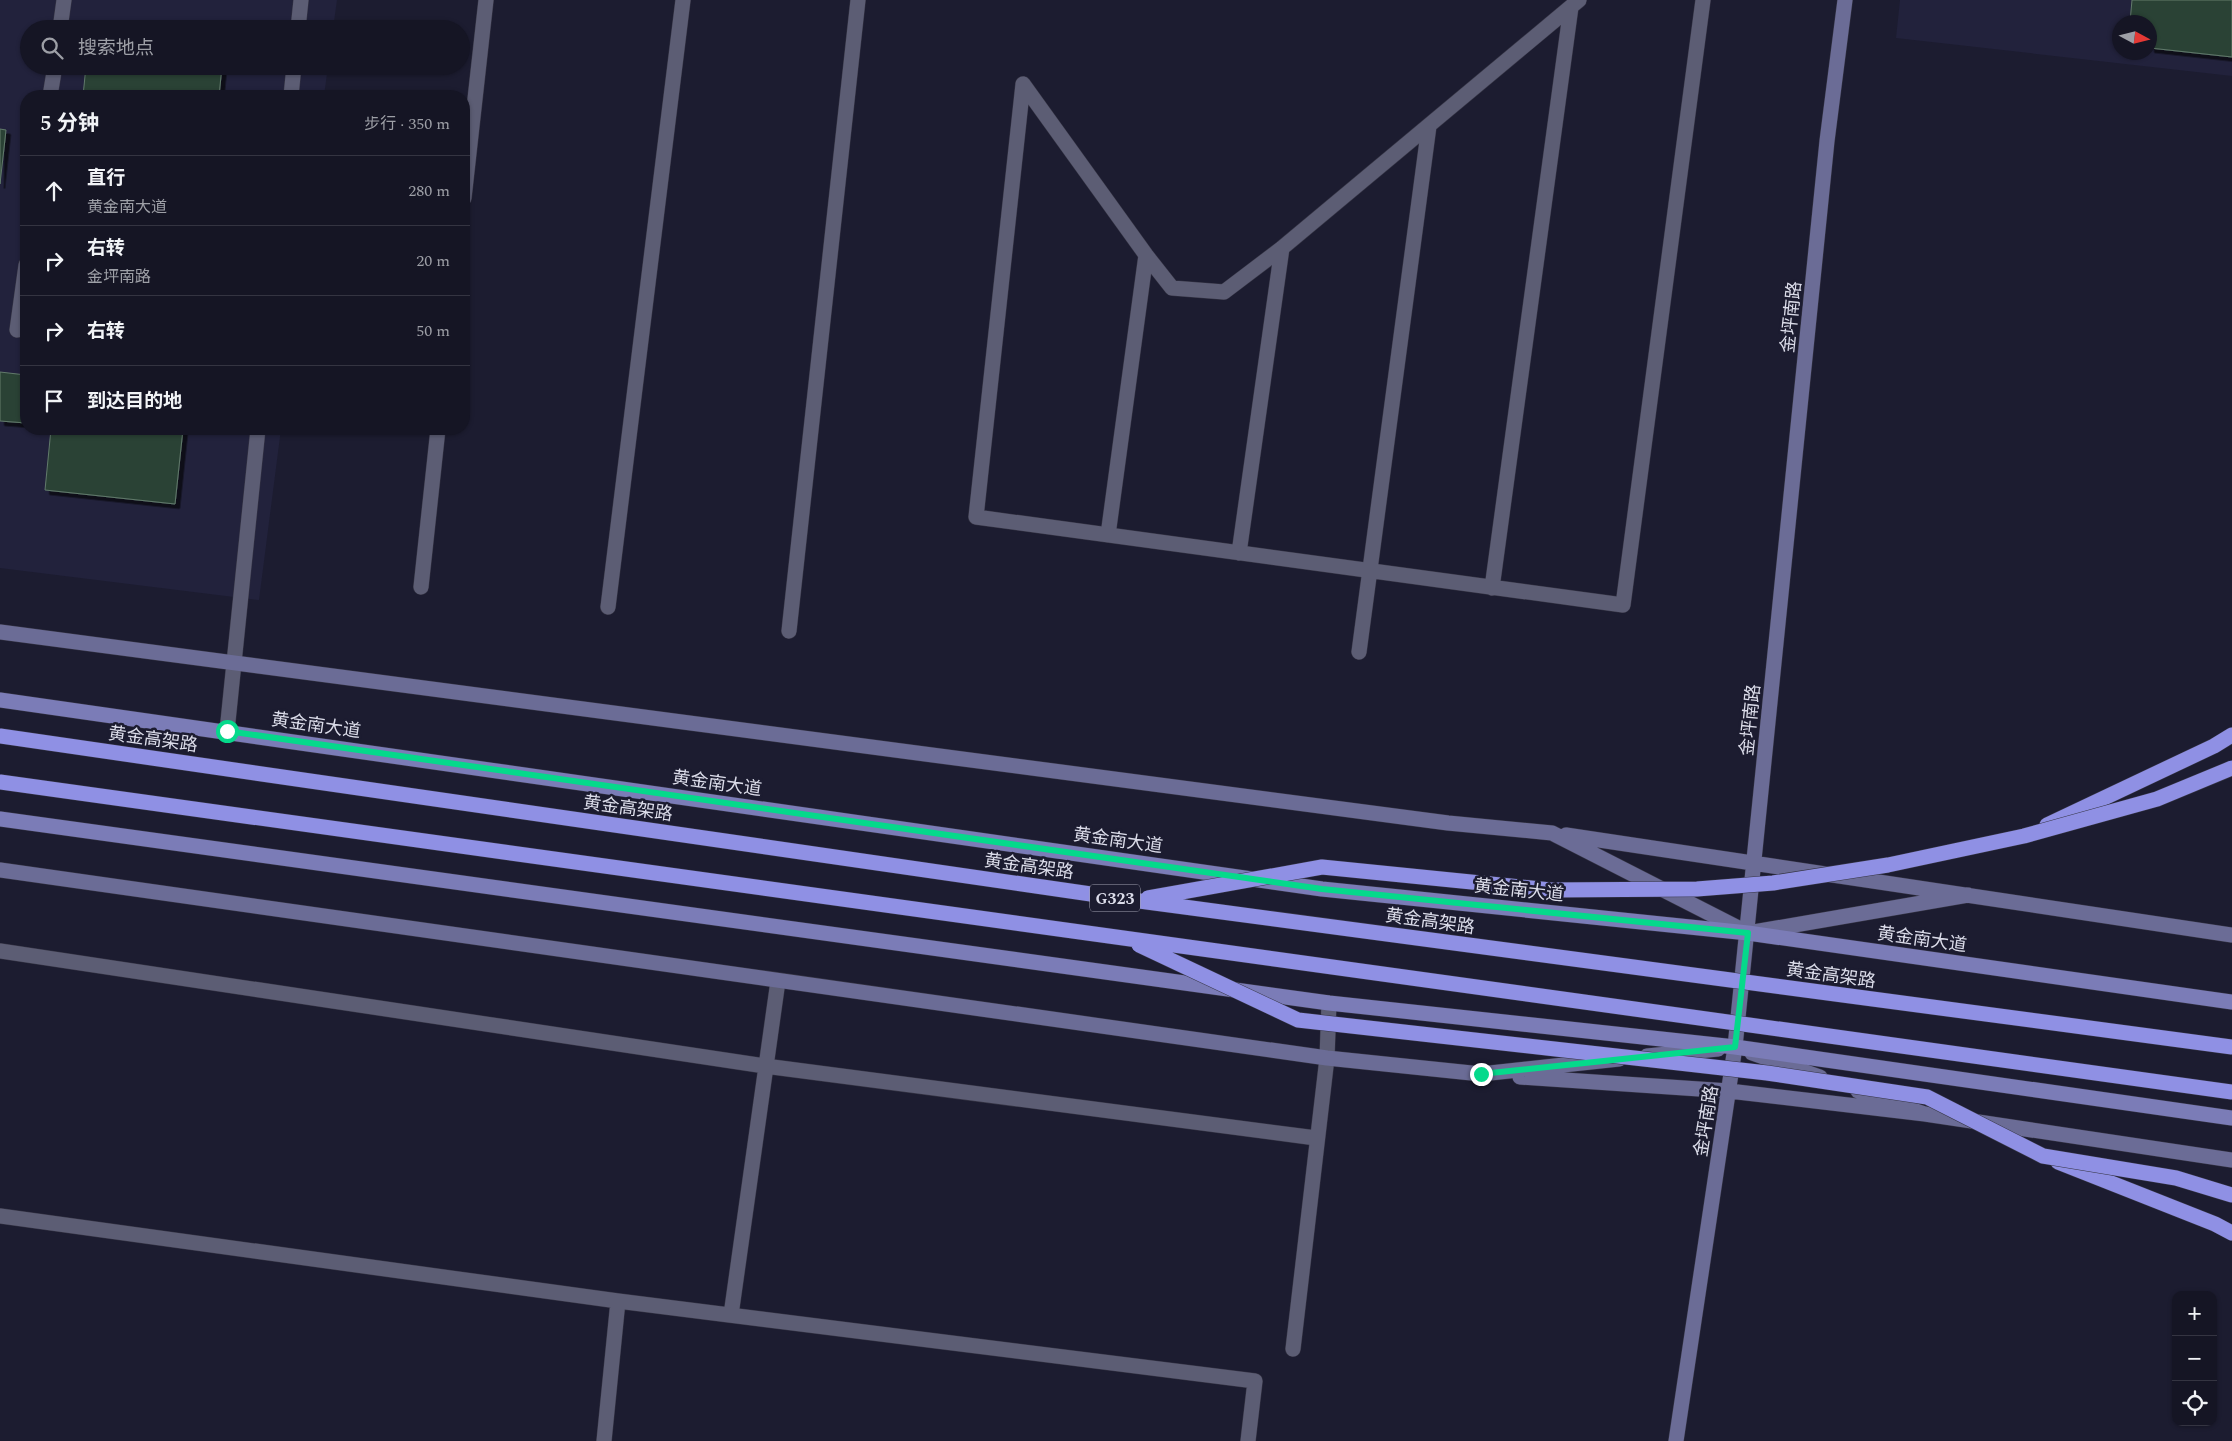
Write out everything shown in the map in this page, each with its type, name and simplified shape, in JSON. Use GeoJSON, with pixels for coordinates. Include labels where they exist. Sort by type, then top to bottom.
{"type":"FeatureCollection","features":[{"type":"Feature","properties":{"kind":"highway"},"geometry":{"type":"LineString","coordinates":[[2024,836],[2214,746],[2232,735]]}},
{"type":"Feature","properties":{"kind":"highway","name":"黄金高架路"},"geometry":{"type":"LineString","coordinates":[[0,736],[1132,900],[2232,1047]]}},
{"type":"Feature","properties":{"kind":"highway"},"geometry":{"type":"LineString","coordinates":[[1132,900],[1322,867],[1551,890],[1697,889],[1772,883],[1888,864],[2024,836],[2157,799],[2232,768]]}},
{"type":"Feature","properties":{"kind":"highway","name":"G323"},"geometry":{"type":"LineString","coordinates":[[0,782],[2232,1092]]}},
{"type":"Feature","properties":{"kind":"highway"},"geometry":{"type":"LineString","coordinates":[[1126,938],[1298,1020],[1767,1073],[1927,1097],[2043,1156],[2215,1224],[2232,1233]]}},
{"type":"Feature","properties":{"kind":"highway"},"geometry":{"type":"LineString","coordinates":[[2043,1156],[2176,1178],[2232,1195]]}},
{"type":"Feature","properties":{"kind":"main road","name":"黄金南大道"},"geometry":{"type":"LineString","coordinates":[[0,700],[1322,889],[1748,933],[2232,1002]]}},
{"type":"Feature","properties":{"kind":"main road"},"geometry":{"type":"LineString","coordinates":[[0,819],[1329,1003],[1735,1047],[2232,1118]]}},
{"type":"Feature","properties":{"kind":"street"},"geometry":{"type":"LineString","coordinates":[[61,20],[64,0]]}},
{"type":"Feature","properties":{"kind":"street"},"geometry":{"type":"LineString","coordinates":[[299,20],[301,0]]}},
{"type":"Feature","properties":{"kind":"street"},"geometry":{"type":"LineString","coordinates":[[470,144],[486,0]]}},
{"type":"Feature","properties":{"kind":"street"},"geometry":{"type":"LineString","coordinates":[[608,607],[683,0]]}},
{"type":"Feature","properties":{"kind":"street"},"geometry":{"type":"LineString","coordinates":[[789,630],[858,0]]}},
{"type":"Feature","properties":{"kind":"street"},"geometry":{"type":"LineString","coordinates":[[1575,3],[1282,248],[1224,292],[1172,288],[1146,255],[1023,84],[976,517],[1623,605],[1703,0]]}},
{"type":"Feature","properties":{"kind":"street","name":"金坪南路"},"geometry":{"type":"LineString","coordinates":[[1676,1441],[1735,1047],[1827,141],[1845,0]]}},
{"type":"Feature","properties":{"kind":"street"},"geometry":{"type":"LineString","coordinates":[[1492,588],[1575,3]]}},
{"type":"Feature","properties":{"kind":"street"},"geometry":{"type":"LineString","coordinates":[[51,90],[54,75]]}},
{"type":"Feature","properties":{"kind":"street"},"geometry":{"type":"LineString","coordinates":[[292,90],[293,75]]}},
{"type":"Feature","properties":{"kind":"street"},"geometry":{"type":"LineString","coordinates":[[1359,652],[1428,126]]}},
{"type":"Feature","properties":{"kind":"street"},"geometry":{"type":"LineString","coordinates":[[1239,553],[1282,248]]}},
{"type":"Feature","properties":{"kind":"street"},"geometry":{"type":"LineString","coordinates":[[1108,535],[1146,255]]}},
{"type":"Feature","properties":{"kind":"street"},"geometry":{"type":"LineString","coordinates":[[17,330],[20,308]]}},
{"type":"Feature","properties":{"kind":"street"},"geometry":{"type":"LineString","coordinates":[[227,731],[257,435]]}},
{"type":"Feature","properties":{"kind":"street"},"geometry":{"type":"LineString","coordinates":[[420,587],[437,435]]}},
{"type":"Feature","properties":{"kind":"street"},"geometry":{"type":"LineString","coordinates":[[0,632],[1438,822],[1552,833],[2232,935]]}},
{"type":"Feature","properties":{"kind":"street"},"geometry":{"type":"LineString","coordinates":[[1552,833],[1748,933],[1968,895]]}},
{"type":"Feature","properties":{"kind":"street"},"geometry":{"type":"LineString","coordinates":[[0,870],[1327,1058],[1481,1074],[1729,1092],[1925,1114],[2232,1160]]}},
{"type":"Feature","properties":{"kind":"street"},"geometry":{"type":"LineString","coordinates":[[0,952],[765,1066],[1316,1138]]}},
{"type":"Feature","properties":{"kind":"street"},"geometry":{"type":"LineString","coordinates":[[731,1315],[778,981]]}},
{"type":"Feature","properties":{"kind":"street"},"geometry":{"type":"LineString","coordinates":[[1293,1349],[1316,1138],[1327,1058],[1329,1003]]}},
{"type":"Feature","properties":{"kind":"street"},"geometry":{"type":"LineString","coordinates":[[1481,1074],[1735,1047],[1925,1114]]}},
{"type":"Feature","properties":{"kind":"street"},"geometry":{"type":"LineString","coordinates":[[0,1216],[618,1301],[1255,1381],[1248,1441]]}},
{"type":"Feature","properties":{"kind":"street"},"geometry":{"type":"LineString","coordinates":[[604,1441],[618,1301]]}},
{"type":"Feature","properties":{"kind":"shaded area"},"geometry":{"type":"Polygon","coordinates":[[[0,0],[337,0],[334,20],[20,20],[20,75],[327,75],[325,90],[20,90],[20,435],[280,435],[259,600],[0,568],[0,0]]]}},
{"type":"Feature","properties":{"kind":"shaded area"},"geometry":{"type":"Polygon","coordinates":[[[1900,0],[2232,0],[2232,76],[1896,38],[1900,0]]]}},
{"type":"Feature","properties":{"kind":"building"},"geometry":{"type":"Polygon","coordinates":[[[2132,0],[2232,0],[2232,57],[2157,49],[2157,15],[2131,15],[2132,0]]]}},
{"type":"Feature","properties":{"kind":"building"},"geometry":{"type":"Polygon","coordinates":[[[85,75],[221,75],[220,90],[84,90],[85,75]]]}},
{"type":"Feature","properties":{"kind":"building"},"geometry":{"type":"Polygon","coordinates":[[[0,129],[6,130],[0,184],[0,129]]]}},
{"type":"Feature","properties":{"kind":"building"},"geometry":{"type":"Polygon","coordinates":[[[0,372],[20,374],[20,423],[0,421],[0,372]]]}},
{"type":"Feature","properties":{"kind":"building"},"geometry":{"type":"Polygon","coordinates":[[[50,435],[182,435],[175,504],[45,490],[50,435]]]}},
{"type":"Feature","properties":{"kind":"route"},"geometry":{"type":"LineString","coordinates":[[227,731],[1322,889],[1748,933],[1735,1047],[1481,1074]]}}]}
